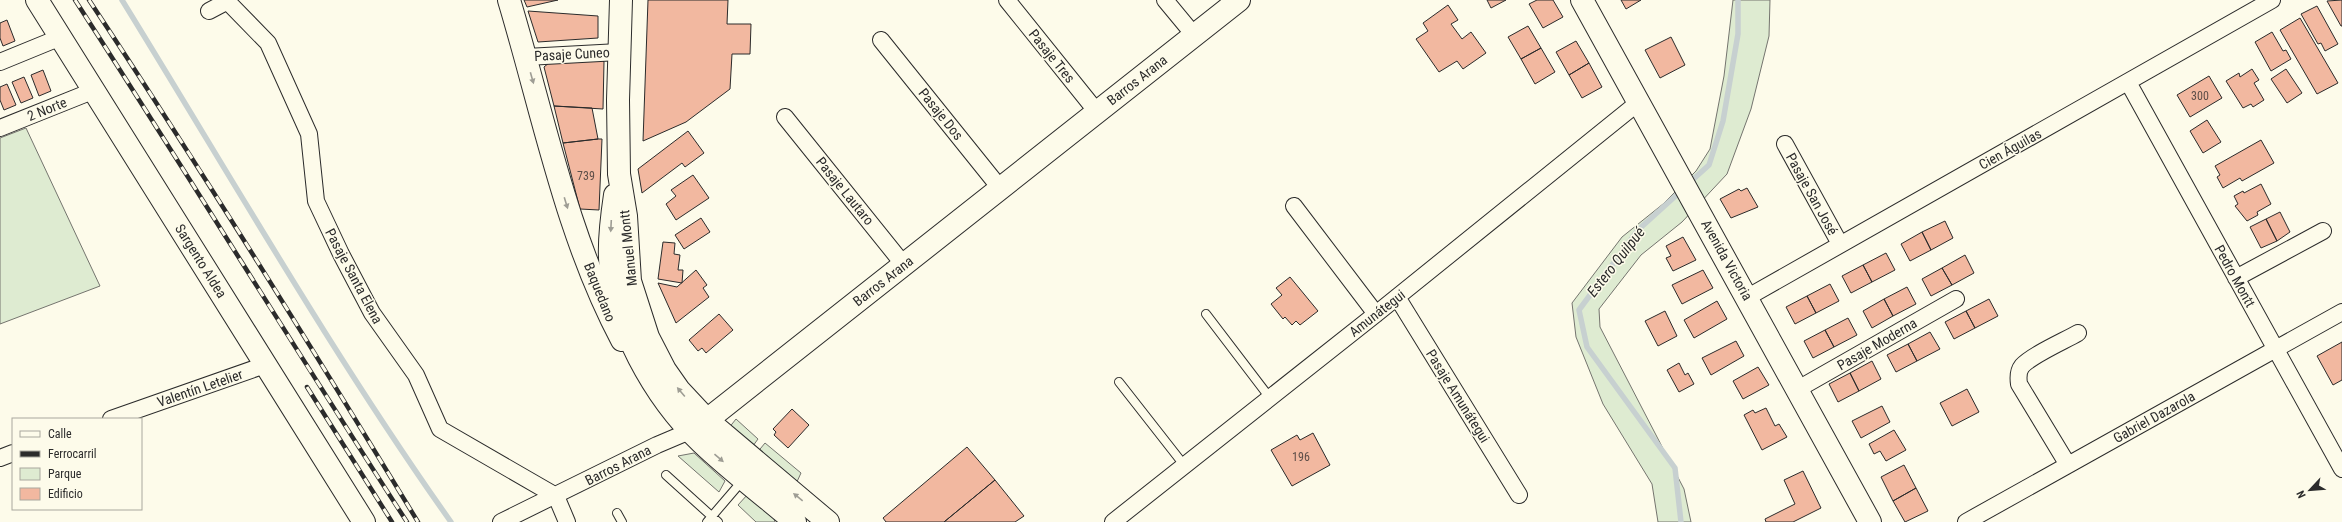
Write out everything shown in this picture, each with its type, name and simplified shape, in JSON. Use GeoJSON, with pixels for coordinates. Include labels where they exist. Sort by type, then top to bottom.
{"type":"FeatureCollection","features":[{"type":"Feature","properties":{"kind":"street","name":"Sargento Aldea"},"geometry":{"type":"LineString","coordinates":[[36,0],[95,90],[364,522]]}},
{"type":"Feature","properties":{"kind":"street","name":"Baquedano"},"geometry":{"type":"LineString","coordinates":[[509,0],[570,217],[598,289],[634,363],[651,388],[667,404],[828,522]]}},
{"type":"Feature","properties":{"kind":"street","name":"Manuel Montt"},"geometry":{"type":"LineString","coordinates":[[621,0],[619,52],[619,174],[626,216],[630,281],[640,317],[665,370],[679,390],[699,426]]}},
{"type":"Feature","properties":{"kind":"street","name":"Pasaje Tres"},"geometry":{"type":"LineString","coordinates":[[1007,0],[1097,112]]}},
{"type":"Feature","properties":{"kind":"street"},"geometry":{"type":"LineString","coordinates":[[1166,0],[1194,35]]}},
{"type":"Feature","properties":{"kind":"street","name":"Barros Arana"},"geometry":{"type":"LineString","coordinates":[[501,522],[657,445],[699,426],[1239,0]]}},
{"type":"Feature","properties":{"kind":"street","name":"Cien Águilas"},"geometry":{"type":"LineString","coordinates":[[1748,297],[2272,0]]}},
{"type":"Feature","properties":{"kind":"street","name":"Pasaje Santa Elena"},"geometry":{"type":"LineString","coordinates":[[209,11],[226,1],[268,43],[309,134],[316,201],[340,254],[372,313],[416,375],[440,429],[556,496]]}},
{"type":"Feature","properties":{"kind":"street","name":"Avenida Victoria"},"geometry":{"type":"LineString","coordinates":[[1584,1],[1748,297],[1870,522]]}},
{"type":"Feature","properties":{"kind":"street"},"geometry":{"type":"LineString","coordinates":[[0,62],[61,37]]}},
{"type":"Feature","properties":{"kind":"street","name":"Pasaje Dos"},"geometry":{"type":"LineString","coordinates":[[881,40],[1000,188]]}},
{"type":"Feature","properties":{"kind":"street","name":"Pasaje Cuneo"},"geometry":{"type":"LineString","coordinates":[[526,57],[619,52]]}},
{"type":"Feature","properties":{"kind":"street","name":"Pedro Montt"},"geometry":{"type":"LineString","coordinates":[[2128,82],[2342,469]]}},
{"type":"Feature","properties":{"kind":"street","name":"2 Norte"},"geometry":{"type":"LineString","coordinates":[[0,128],[95,90]]}},
{"type":"Feature","properties":{"kind":"street","name":"Amunátegui"},"geometry":{"type":"LineString","coordinates":[[1113,522],[1376,314],[1640,102]]}},
{"type":"Feature","properties":{"kind":"street","name":"Pasaje Lautaro"},"geometry":{"type":"LineString","coordinates":[[785,117],[904,265]]}},
{"type":"Feature","properties":{"kind":"street","name":"Pasaje San José"},"geometry":{"type":"LineString","coordinates":[[1785,144],[1840,244]]}},
{"type":"Feature","properties":{"kind":"street","name":"Manuel Montt"},"geometry":{"type":"LineString","coordinates":[[619,174],[611,222],[610,258],[613,284],[626,329],[667,404]]}},
{"type":"Feature","properties":{"kind":"street"},"geometry":{"type":"LineString","coordinates":[[1294,206],[1376,314]]}},
{"type":"Feature","properties":{"kind":"street"},"geometry":{"type":"LineString","coordinates":[[2236,278],[2322,231]]}},
{"type":"Feature","properties":{"kind":"street","name":"Pasaje Amunátegui"},"geometry":{"type":"LineString","coordinates":[[1397,297],[1518,495]]}},
{"type":"Feature","properties":{"kind":"street","name":"Pasaje Moderna"},"geometry":{"type":"LineString","coordinates":[[1798,389],[1956,299]]}},
{"type":"Feature","properties":{"kind":"street","name":"Gabriel Dazarola"},"geometry":{"type":"LineString","coordinates":[[1966,522],[2342,312]]}},
{"type":"Feature","properties":{"kind":"street"},"geometry":{"type":"LineString","coordinates":[[2068,465],[2019,384],[2018,377],[2019,371],[2027,362],[2078,333]]}},
{"type":"Feature","properties":{"kind":"street","name":"Valentín Letelier"},"geometry":{"type":"LineString","coordinates":[[114,418],[265,365]]}},
{"type":"Feature","properties":{"kind":"street","name":"Baquedano"},"geometry":{"type":"LineString","coordinates":[[699,426],[744,479],[795,522]]}},
{"type":"Feature","properties":{"kind":"street"},"geometry":{"type":"LineString","coordinates":[[0,458],[12,453]]}},
{"type":"Feature","properties":{"kind":"street"},"geometry":{"type":"LineString","coordinates":[[556,496],[567,522]]}},
{"type":"Feature","properties":{"kind":"lane"},"geometry":{"type":"LineString","coordinates":[[1206,314],[1270,398]]}},
{"type":"Feature","properties":{"kind":"lane"},"geometry":{"type":"LineString","coordinates":[[1119,382],[1184,465]]}},
{"type":"Feature","properties":{"kind":"lane"},"geometry":{"type":"LineString","coordinates":[[666,475],[713,520],[744,479]]}},
{"type":"Feature","properties":{"kind":"lane"},"geometry":{"type":"LineString","coordinates":[[617,513],[622,522]]}},
{"type":"Feature","properties":{"kind":"green space"},"geometry":{"type":"Polygon","coordinates":[[[1733,0],[1770,0],[1769,36],[1751,109],[1727,174],[1682,222],[1641,255],[1599,309],[1600,327],[1684,489],[1691,522],[1658,522],[1652,484],[1603,404],[1576,337],[1572,303],[1622,237],[1663,204],[1696,171],[1710,149],[1724,76],[1733,0]]]}},
{"type":"Feature","properties":{"kind":"green space"},"geometry":{"type":"Polygon","coordinates":[[[26,128],[100,286],[0,324],[0,138],[26,128]]]}},
{"type":"Feature","properties":{"kind":"green space"},"geometry":{"type":"Polygon","coordinates":[[[736,419],[758,439],[750,450],[728,429],[736,419]]]}},
{"type":"Feature","properties":{"kind":"green space"},"geometry":{"type":"Polygon","coordinates":[[[765,443],[801,473],[795,486],[756,454],[765,443]]]}},
{"type":"Feature","properties":{"kind":"green space"},"geometry":{"type":"Polygon","coordinates":[[[694,453],[725,481],[719,492],[678,456],[694,453]]]}},
{"type":"Feature","properties":{"kind":"green space"},"geometry":{"type":"Polygon","coordinates":[[[748,494],[773,516],[775,522],[756,522],[738,505],[748,494]]]}},
{"type":"Feature","properties":{"kind":"building"},"geometry":{"type":"Polygon","coordinates":[[[524,0],[558,0],[527,7],[524,0]]]}},
{"type":"Feature","properties":{"kind":"building"},"geometry":{"type":"Polygon","coordinates":[[[648,0],[728,0],[727,24],[751,24],[750,54],[732,54],[730,89],[686,122],[643,141],[648,0]]]}},
{"type":"Feature","properties":{"kind":"building"},"geometry":{"type":"Polygon","coordinates":[[[1487,0],[1506,0],[1491,8],[1487,0]]]}},
{"type":"Feature","properties":{"kind":"building"},"geometry":{"type":"Polygon","coordinates":[[[1537,0],[1553,0],[1563,17],[1543,28],[1529,4],[1537,0]]]}},
{"type":"Feature","properties":{"kind":"building"},"geometry":{"type":"Polygon","coordinates":[[[1621,0],[1641,0],[1626,9],[1621,0]]]}},
{"type":"Feature","properties":{"kind":"building"},"geometry":{"type":"Polygon","coordinates":[[[2342,0],[2342,26],[2341,26],[2327,1],[2342,0]]]}},
{"type":"Feature","properties":{"kind":"building"},"geometry":{"type":"Polygon","coordinates":[[[1448,5],[1458,20],[1451,24],[1462,39],[1471,32],[1486,53],[1463,69],[1457,61],[1439,72],[1416,39],[1428,31],[1423,23],[1448,5]]]}},
{"type":"Feature","properties":{"kind":"building"},"geometry":{"type":"Polygon","coordinates":[[[2317,6],[2338,44],[2325,51],[2321,43],[2318,44],[2301,14],[2317,6]]]}},
{"type":"Feature","properties":{"kind":"building"},"geometry":{"type":"Polygon","coordinates":[[[528,11],[598,16],[598,38],[538,42],[528,11]]]}},
{"type":"Feature","properties":{"kind":"building"},"geometry":{"type":"Polygon","coordinates":[[[2300,18],[2338,83],[2317,94],[2280,30],[2300,18]]]}},
{"type":"Feature","properties":{"kind":"building"},"geometry":{"type":"Polygon","coordinates":[[[7,20],[15,41],[3,46],[0,38],[0,23],[7,20]]]}},
{"type":"Feature","properties":{"kind":"building"},"geometry":{"type":"Polygon","coordinates":[[[1528,26],[1541,48],[1521,59],[1508,37],[1528,26]]]}},
{"type":"Feature","properties":{"kind":"building"},"geometry":{"type":"Polygon","coordinates":[[[2272,32],[2283,51],[2286,50],[2291,59],[2271,71],[2255,42],[2272,32]]]}},
{"type":"Feature","properties":{"kind":"building"},"geometry":{"type":"Polygon","coordinates":[[[1671,37],[1685,65],[1660,78],[1645,50],[1671,37]]]}},
{"type":"Feature","properties":{"kind":"building"},"geometry":{"type":"Polygon","coordinates":[[[1576,41],[1589,63],[1569,75],[1556,52],[1576,41]]]}},
{"type":"Feature","properties":{"kind":"building"},"geometry":{"type":"Polygon","coordinates":[[[1541,48],[1555,72],[1535,84],[1521,59],[1541,48]]]}},
{"type":"Feature","properties":{"kind":"building"},"geometry":{"type":"Polygon","coordinates":[[[601,57],[604,62],[603,109],[554,106],[544,67],[550,62],[601,57]]]}},
{"type":"Feature","properties":{"kind":"building"},"geometry":{"type":"Polygon","coordinates":[[[1589,63],[1602,87],[1582,98],[1569,75],[1589,63]]]}},
{"type":"Feature","properties":{"kind":"building"},"geometry":{"type":"Polygon","coordinates":[[[2252,69],[2259,80],[2254,83],[2264,100],[2253,107],[2251,104],[2243,108],[2226,81],[2239,73],[2240,77],[2252,69]]]}},
{"type":"Feature","properties":{"kind":"building"},"geometry":{"type":"Polygon","coordinates":[[[2286,69],[2302,93],[2287,103],[2271,79],[2286,69]]]}},
{"type":"Feature","properties":{"kind":"building"},"geometry":{"type":"Polygon","coordinates":[[[43,70],[51,91],[39,96],[31,75],[43,70]]]}},
{"type":"Feature","properties":{"kind":"building"},"geometry":{"type":"Polygon","coordinates":[[[2209,76],[2222,98],[2190,117],[2177,95],[2209,76]]]}},
{"type":"Feature","properties":{"kind":"building"},"geometry":{"type":"Polygon","coordinates":[[[24,77],[33,98],[21,103],[12,82],[24,77]]]}},
{"type":"Feature","properties":{"kind":"building"},"geometry":{"type":"Polygon","coordinates":[[[7,84],[16,105],[4,110],[0,100],[0,87],[7,84]]]}},
{"type":"Feature","properties":{"kind":"building"},"geometry":{"type":"Polygon","coordinates":[[[554,106],[592,108],[598,139],[563,143],[554,106]]]}},
{"type":"Feature","properties":{"kind":"building"},"geometry":{"type":"Polygon","coordinates":[[[2207,120],[2221,142],[2203,153],[2190,131],[2207,120]]]}},
{"type":"Feature","properties":{"kind":"building"},"geometry":{"type":"Polygon","coordinates":[[[688,131],[704,153],[685,167],[682,163],[642,193],[638,169],[688,131]]]}},
{"type":"Feature","properties":{"kind":"building"},"geometry":{"type":"Polygon","coordinates":[[[602,139],[599,210],[580,209],[563,143],[602,139]]]}},
{"type":"Feature","properties":{"kind":"building"},"geometry":{"type":"Polygon","coordinates":[[[2261,140],[2274,163],[2242,181],[2240,178],[2223,188],[2217,177],[2220,175],[2215,166],[2261,140]]]}},
{"type":"Feature","properties":{"kind":"building"},"geometry":{"type":"Polygon","coordinates":[[[693,175],[709,198],[676,220],[666,204],[676,196],[671,190],[693,175]]]}},
{"type":"Feature","properties":{"kind":"building"},"geometry":{"type":"Polygon","coordinates":[[[2261,184],[2271,204],[2257,212],[2258,215],[2247,221],[2235,206],[2238,204],[2234,196],[2243,191],[2244,193],[2261,184]]]}},
{"type":"Feature","properties":{"kind":"building"},"geometry":{"type":"Polygon","coordinates":[[[1747,188],[1758,207],[1731,218],[1720,199],[1739,189],[1741,191],[1747,188]]]}},
{"type":"Feature","properties":{"kind":"building"},"geometry":{"type":"Polygon","coordinates":[[[2280,212],[2290,232],[2277,241],[2266,219],[2280,212]]]}},
{"type":"Feature","properties":{"kind":"building"},"geometry":{"type":"Polygon","coordinates":[[[701,218],[710,232],[684,249],[675,235],[701,218]]]}},
{"type":"Feature","properties":{"kind":"building"},"geometry":{"type":"Polygon","coordinates":[[[2266,219],[2277,241],[2261,248],[2250,227],[2266,219]]]}},
{"type":"Feature","properties":{"kind":"building"},"geometry":{"type":"Polygon","coordinates":[[[1945,221],[1953,238],[1931,250],[1922,232],[1945,221]]]}},
{"type":"Feature","properties":{"kind":"building"},"geometry":{"type":"Polygon","coordinates":[[[1922,232],[1931,250],[1910,261],[1901,244],[1922,232]]]}},
{"type":"Feature","properties":{"kind":"building"},"geometry":{"type":"Polygon","coordinates":[[[1683,237],[1696,260],[1673,271],[1666,258],[1671,256],[1666,246],[1683,237]]]}},
{"type":"Feature","properties":{"kind":"building"},"geometry":{"type":"Polygon","coordinates":[[[663,242],[675,243],[674,254],[680,255],[678,270],[683,270],[682,283],[658,279],[663,242]]]}},
{"type":"Feature","properties":{"kind":"building"},"geometry":{"type":"Polygon","coordinates":[[[1886,253],[1895,270],[1872,282],[1863,265],[1886,253]]]}},
{"type":"Feature","properties":{"kind":"building"},"geometry":{"type":"Polygon","coordinates":[[[1965,255],[1974,273],[1952,285],[1942,268],[1965,255]]]}},
{"type":"Feature","properties":{"kind":"building"},"geometry":{"type":"Polygon","coordinates":[[[1863,265],[1872,282],[1851,293],[1842,276],[1863,265]]]}},
{"type":"Feature","properties":{"kind":"building"},"geometry":{"type":"Polygon","coordinates":[[[1942,268],[1952,285],[1931,296],[1922,279],[1942,268]]]}},
{"type":"Feature","properties":{"kind":"building"},"geometry":{"type":"Polygon","coordinates":[[[696,270],[707,285],[703,288],[709,297],[676,323],[658,283],[677,287],[696,270]]]}},
{"type":"Feature","properties":{"kind":"building"},"geometry":{"type":"Polygon","coordinates":[[[1703,270],[1713,288],[1682,304],[1672,285],[1703,270]]]}},
{"type":"Feature","properties":{"kind":"building"},"geometry":{"type":"Polygon","coordinates":[[[1290,277],[1318,311],[1300,325],[1296,321],[1292,325],[1285,317],[1283,319],[1271,304],[1282,295],[1276,288],[1290,277]]]}},
{"type":"Feature","properties":{"kind":"building"},"geometry":{"type":"Polygon","coordinates":[[[1830,284],[1839,301],[1816,313],[1807,296],[1830,284]]]}},
{"type":"Feature","properties":{"kind":"building"},"geometry":{"type":"Polygon","coordinates":[[[1907,287],[1916,304],[1893,316],[1884,299],[1907,287]]]}},
{"type":"Feature","properties":{"kind":"building"},"geometry":{"type":"Polygon","coordinates":[[[1807,296],[1816,313],[1795,324],[1786,307],[1807,296]]]}},
{"type":"Feature","properties":{"kind":"building"},"geometry":{"type":"Polygon","coordinates":[[[1884,299],[1893,316],[1872,328],[1863,311],[1884,299]]]}},
{"type":"Feature","properties":{"kind":"building"},"geometry":{"type":"Polygon","coordinates":[[[1989,299],[1998,316],[1975,328],[1966,311],[1989,299]]]}},
{"type":"Feature","properties":{"kind":"building"},"geometry":{"type":"Polygon","coordinates":[[[1717,301],[1727,319],[1694,338],[1684,320],[1717,301]]]}},
{"type":"Feature","properties":{"kind":"building"},"geometry":{"type":"Polygon","coordinates":[[[1665,311],[1677,336],[1658,346],[1645,321],[1665,311]]]}},
{"type":"Feature","properties":{"kind":"building"},"geometry":{"type":"Polygon","coordinates":[[[1966,311],[1975,328],[1954,339],[1945,322],[1966,311]]]}},
{"type":"Feature","properties":{"kind":"building"},"geometry":{"type":"Polygon","coordinates":[[[719,314],[733,330],[706,353],[702,348],[698,351],[689,340],[719,314]]]}},
{"type":"Feature","properties":{"kind":"building"},"geometry":{"type":"Polygon","coordinates":[[[1848,318],[1857,335],[1834,347],[1825,330],[1848,318]]]}},
{"type":"Feature","properties":{"kind":"building"},"geometry":{"type":"Polygon","coordinates":[[[1825,330],[1834,347],[1813,358],[1804,341],[1825,330]]]}},
{"type":"Feature","properties":{"kind":"building"},"geometry":{"type":"Polygon","coordinates":[[[1930,332],[1940,349],[1917,361],[1908,344],[1930,332]]]}},
{"type":"Feature","properties":{"kind":"building"},"geometry":{"type":"Polygon","coordinates":[[[1736,341],[1744,356],[1711,375],[1702,358],[1736,341]]]}},
{"type":"Feature","properties":{"kind":"building"},"geometry":{"type":"Polygon","coordinates":[[[2342,342],[2342,380],[2333,385],[2317,356],[2342,342]]]}},
{"type":"Feature","properties":{"kind":"building"},"geometry":{"type":"Polygon","coordinates":[[[1908,344],[1917,361],[1896,372],[1887,355],[1908,344]]]}},
{"type":"Feature","properties":{"kind":"building"},"geometry":{"type":"Polygon","coordinates":[[[1872,361],[1881,379],[1859,391],[1850,373],[1872,361]]]}},
{"type":"Feature","properties":{"kind":"building"},"geometry":{"type":"Polygon","coordinates":[[[1679,363],[1685,375],[1688,373],[1694,384],[1679,392],[1667,370],[1679,363]]]}},
{"type":"Feature","properties":{"kind":"building"},"geometry":{"type":"Polygon","coordinates":[[[1758,367],[1769,385],[1743,399],[1733,381],[1758,367]]]}},
{"type":"Feature","properties":{"kind":"building"},"geometry":{"type":"Polygon","coordinates":[[[1850,373],[1859,391],[1838,402],[1829,384],[1850,373]]]}},
{"type":"Feature","properties":{"kind":"building"},"geometry":{"type":"Polygon","coordinates":[[[1967,389],[1979,412],[1952,426],[1940,403],[1967,389]]]}},
{"type":"Feature","properties":{"kind":"building"},"geometry":{"type":"Polygon","coordinates":[[[1882,406],[1890,422],[1861,438],[1852,421],[1882,406]]]}},
{"type":"Feature","properties":{"kind":"building"},"geometry":{"type":"Polygon","coordinates":[[[1766,408],[1775,426],[1779,424],[1787,437],[1762,450],[1744,415],[1753,410],[1755,413],[1766,408]]]}},
{"type":"Feature","properties":{"kind":"building"},"geometry":{"type":"Polygon","coordinates":[[[792,409],[809,425],[788,448],[774,435],[776,432],[773,429],[792,409]]]}},
{"type":"Feature","properties":{"kind":"building"},"geometry":{"type":"Polygon","coordinates":[[[1894,430],[1906,450],[1886,461],[1880,451],[1874,454],[1869,444],[1894,430]]]}},
{"type":"Feature","properties":{"kind":"building"},"geometry":{"type":"Polygon","coordinates":[[[1313,433],[1330,465],[1292,486],[1271,450],[1297,435],[1300,440],[1313,433]]]}},
{"type":"Feature","properties":{"kind":"building"},"geometry":{"type":"Polygon","coordinates":[[[967,447],[995,480],[944,522],[886,522],[883,518],[967,447]]]}},
{"type":"Feature","properties":{"kind":"building"},"geometry":{"type":"Polygon","coordinates":[[[1904,465],[1916,488],[1893,501],[1881,477],[1904,465]]]}},
{"type":"Feature","properties":{"kind":"building"},"geometry":{"type":"Polygon","coordinates":[[[1803,471],[1821,508],[1793,522],[1766,522],[1765,519],[1795,504],[1784,480],[1803,471]]]}},
{"type":"Feature","properties":{"kind":"building"},"geometry":{"type":"Polygon","coordinates":[[[995,480],[1024,516],[1015,522],[944,522],[995,480]]]}},
{"type":"Feature","properties":{"kind":"building"},"geometry":{"type":"Polygon","coordinates":[[[1916,488],[1928,511],[1905,522],[1893,501],[1916,488]]]}},
{"type":"Feature","properties":{"kind":"waterway"},"geometry":{"type":"LineString","coordinates":[[122,0],[282,264],[407,459],[451,522]]}},
{"type":"Feature","properties":{"kind":"waterway","name":"Estero Quilpué"},"geometry":{"type":"LineString","coordinates":[[1689,183],[1709,165],[1723,121],[1738,34],[1738,0]]}},
{"type":"Feature","properties":{"kind":"waterway","name":"Estero Quilpué"},"geometry":{"type":"LineString","coordinates":[[1681,191],[1638,230],[1579,310],[1587,347],[1675,468],[1681,522]]}},
{"type":"Feature","properties":{"kind":"railway"},"geometry":{"type":"LineString","coordinates":[[75,0],[407,522]]}},
{"type":"Feature","properties":{"kind":"railway"},"geometry":{"type":"LineString","coordinates":[[89,0],[256,260],[418,522]]}},
{"type":"Feature","properties":{"kind":"railway"},"geometry":{"type":"LineString","coordinates":[[307,387],[392,522]]}}]}
